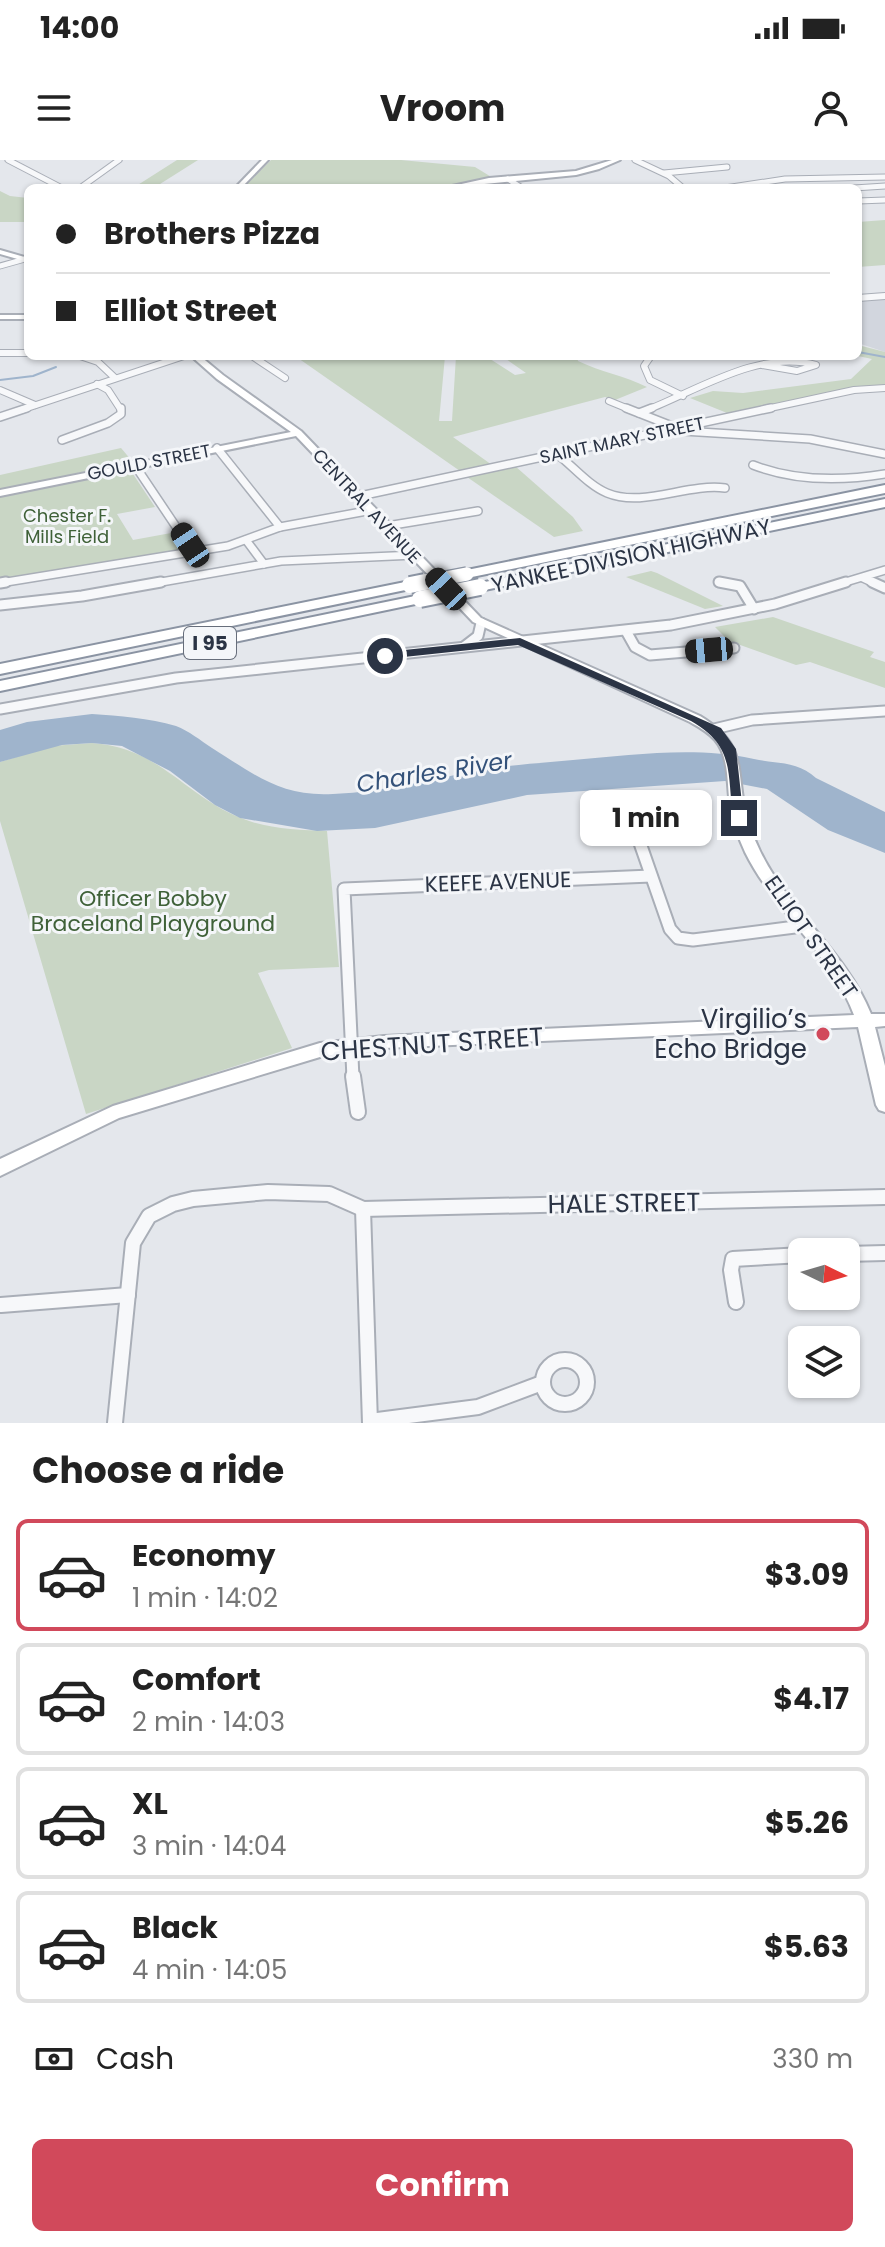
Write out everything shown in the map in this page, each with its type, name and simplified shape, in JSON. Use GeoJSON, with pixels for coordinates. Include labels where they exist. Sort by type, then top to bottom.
{"type":"FeatureCollection","features":[{"type":"Feature","properties":{"kind":"highway","name":"YANKEE DIVISION HIGHWAY"},"geometry":{"type":"LineString","coordinates":[[0,669],[885,489]]}},
{"type":"Feature","properties":{"kind":"highway","name":"YANKEE DIVISION HIGHWAY"},"geometry":{"type":"LineString","coordinates":[[0,686],[885,503]]}},
{"type":"Feature","properties":{"kind":"main road"},"geometry":{"type":"LineString","coordinates":[[242,184],[265,160]]}},
{"type":"Feature","properties":{"kind":"main road"},"geometry":{"type":"LineString","coordinates":[[590,160],[616,160]]}},
{"type":"Feature","properties":{"kind":"main road"},"geometry":{"type":"LineString","coordinates":[[476,184],[586,171],[616,160]]}},
{"type":"Feature","properties":{"kind":"main road"},"geometry":{"type":"LineString","coordinates":[[0,252],[24,259]]}},
{"type":"Feature","properties":{"kind":"main road"},"geometry":{"type":"LineString","coordinates":[[0,317],[24,317]]}},
{"type":"Feature","properties":{"kind":"main road","name":"CENTRAL AVENUE"},"geometry":{"type":"LineString","coordinates":[[199,360],[298,433],[481,623],[714,729]]}},
{"type":"Feature","properties":{"kind":"main road","name":"GOULD STREET"},"geometry":{"type":"LineString","coordinates":[[0,493],[298,433]]}},
{"type":"Feature","properties":{"kind":"main road","name":"ELLIOT STREET"},"geometry":{"type":"LineString","coordinates":[[714,729],[724,739],[732,755],[738,813],[750,845],[803,926],[849,988],[863,1020],[885,1105]]}},
{"type":"Feature","properties":{"kind":"main road","name":"CHESTNUT STREET"},"geometry":{"type":"LineString","coordinates":[[0,1168],[113,1113],[307,1054],[354,1045],[885,1020]]}},
{"type":"Feature","properties":{"kind":"street"},"geometry":{"type":"LineString","coordinates":[[8,160],[54,184]]}},
{"type":"Feature","properties":{"kind":"street"},"geometry":{"type":"LineString","coordinates":[[86,184],[119,160]]}},
{"type":"Feature","properties":{"kind":"street"},"geometry":{"type":"LineString","coordinates":[[635,160],[664,173],[678,184]]}},
{"type":"Feature","properties":{"kind":"street"},"geometry":{"type":"LineString","coordinates":[[664,173],[727,167]]}},
{"type":"Feature","properties":{"kind":"street"},"geometry":{"type":"LineString","coordinates":[[754,184],[790,179],[885,177]]}},
{"type":"Feature","properties":{"kind":"street"},"geometry":{"type":"LineString","coordinates":[[508,179],[516,184]]}},
{"type":"Feature","properties":{"kind":"street"},"geometry":{"type":"LineString","coordinates":[[862,189],[885,186]]}},
{"type":"Feature","properties":{"kind":"street"},"geometry":{"type":"LineString","coordinates":[[862,194],[872,201]]}},
{"type":"Feature","properties":{"kind":"street"},"geometry":{"type":"LineString","coordinates":[[862,201],[885,200]]}},
{"type":"Feature","properties":{"kind":"street"},"geometry":{"type":"LineString","coordinates":[[0,266],[24,260]]}},
{"type":"Feature","properties":{"kind":"street"},"geometry":{"type":"LineString","coordinates":[[862,298],[885,296]]}},
{"type":"Feature","properties":{"kind":"street"},"geometry":{"type":"LineString","coordinates":[[0,353],[24,353]]}},
{"type":"Feature","properties":{"kind":"street"},"geometry":{"type":"LineString","coordinates":[[92,360],[115,378]]}},
{"type":"Feature","properties":{"kind":"street"},"geometry":{"type":"LineString","coordinates":[[0,417],[171,360]]}},
{"type":"Feature","properties":{"kind":"street"},"geometry":{"type":"LineString","coordinates":[[258,360],[285,378]]}},
{"type":"Feature","properties":{"kind":"street"},"geometry":{"type":"LineString","coordinates":[[648,360],[644,364],[648,378],[683,396]]}},
{"type":"Feature","properties":{"kind":"street"},"geometry":{"type":"LineString","coordinates":[[639,413],[683,396],[724,375],[783,360]]}},
{"type":"Feature","properties":{"kind":"street"},"geometry":{"type":"LineString","coordinates":[[762,365],[793,370],[816,365],[798,360]]}},
{"type":"Feature","properties":{"kind":"street"},"geometry":{"type":"LineString","coordinates":[[62,440],[108,423],[121,414],[121,406],[108,390],[97,384]]}},
{"type":"Feature","properties":{"kind":"street","name":"SAINT MARY STREET"},"geometry":{"type":"LineString","coordinates":[[360,496],[859,389],[885,388]]}},
{"type":"Feature","properties":{"kind":"street"},"geometry":{"type":"LineString","coordinates":[[0,390],[35,405]]}},
{"type":"Feature","properties":{"kind":"street"},"geometry":{"type":"LineString","coordinates":[[609,401],[675,429],[810,439],[885,454]]}},
{"type":"Feature","properties":{"kind":"street"},"geometry":{"type":"LineString","coordinates":[[217,448],[280,527]]}},
{"type":"Feature","properties":{"kind":"street"},"geometry":{"type":"LineString","coordinates":[[557,454],[612,495],[642,495],[702,486],[725,488]]}},
{"type":"Feature","properties":{"kind":"street"},"geometry":{"type":"LineString","coordinates":[[134,464],[193,552]]}},
{"type":"Feature","properties":{"kind":"street"},"geometry":{"type":"LineString","coordinates":[[753,465],[765,470],[832,478],[858,479],[885,474]]}},
{"type":"Feature","properties":{"kind":"street"},"geometry":{"type":"LineString","coordinates":[[0,583],[193,552],[246,540],[280,527],[372,510]]}},
{"type":"Feature","properties":{"kind":"street"},"geometry":{"type":"LineString","coordinates":[[387,526],[478,511]]}},
{"type":"Feature","properties":{"kind":"street"},"geometry":{"type":"LineString","coordinates":[[246,540],[264,564]]}},
{"type":"Feature","properties":{"kind":"street"},"geometry":{"type":"LineString","coordinates":[[0,605],[82,596],[264,564],[415,555]]}},
{"type":"Feature","properties":{"kind":"street"},"geometry":{"type":"LineString","coordinates":[[0,709],[176,678],[626,631],[754,609],[885,570]]}},
{"type":"Feature","properties":{"kind":"street"},"geometry":{"type":"LineString","coordinates":[[863,578],[884,591]]}},
{"type":"Feature","properties":{"kind":"street"},"geometry":{"type":"LineString","coordinates":[[719,582],[740,586],[754,609]]}},
{"type":"Feature","properties":{"kind":"street"},"geometry":{"type":"LineString","coordinates":[[461,648],[478,636],[481,623]]}},
{"type":"Feature","properties":{"kind":"street"},"geometry":{"type":"LineString","coordinates":[[626,631],[635,647],[650,655],[734,648]]}},
{"type":"Feature","properties":{"kind":"street"},"geometry":{"type":"LineString","coordinates":[[714,729],[727,724],[885,711]]}},
{"type":"Feature","properties":{"kind":"street"},"geometry":{"type":"LineString","coordinates":[[633,823],[670,929],[683,940],[803,926]]}},
{"type":"Feature","properties":{"kind":"street","name":"KEEFE AVENUE"},"geometry":{"type":"LineString","coordinates":[[354,1045],[344,889],[651,876]]}},
{"type":"Feature","properties":{"kind":"street"},"geometry":{"type":"LineString","coordinates":[[354,1045],[354,1096],[358,1112]]}},
{"type":"Feature","properties":{"kind":"street"},"geometry":{"type":"LineString","coordinates":[[115,1423],[133,1243],[138,1230],[147,1218],[170,1204],[214,1196],[306,1192],[329,1195],[363,1209],[370,1422],[465,1412],[495,1404],[542,1383]]}},
{"type":"Feature","properties":{"kind":"street","name":"HALE STREET"},"geometry":{"type":"LineString","coordinates":[[363,1209],[885,1197]]}},
{"type":"Feature","properties":{"kind":"street"},"geometry":{"type":"LineString","coordinates":[[860,1254],[885,1253]]}},
{"type":"Feature","properties":{"kind":"street"},"geometry":{"type":"LineString","coordinates":[[736,1302],[731,1270],[733,1259],[788,1256]]}},
{"type":"Feature","properties":{"kind":"street"},"geometry":{"type":"LineString","coordinates":[[1,1305],[128,1295]]}},
{"type":"Feature","properties":{"kind":"shaded area"},"geometry":{"type":"Polygon","coordinates":[[[885,298],[885,352],[862,344],[862,300],[885,298]]]}},
{"type":"Feature","properties":{"kind":"green space"},"geometry":{"type":"Polygon","coordinates":[[[177,160],[198,160],[160,184],[139,184],[177,160]]]}},
{"type":"Feature","properties":{"kind":"green space"},"geometry":{"type":"Polygon","coordinates":[[[271,160],[401,160],[475,167],[493,178],[461,184],[247,184],[271,160]]]}},
{"type":"Feature","properties":{"kind":"green space"},"geometry":{"type":"Polygon","coordinates":[[[0,191],[24,198],[24,222],[0,222],[0,191]]]}},
{"type":"Feature","properties":{"kind":"green space"},"geometry":{"type":"Polygon","coordinates":[[[885,220],[885,265],[862,267],[862,222],[885,220]]]}},
{"type":"Feature","properties":{"kind":"green space"},"geometry":{"type":"Polygon","coordinates":[[[862,346],[885,352],[885,387],[857,387],[727,413],[690,398],[713,391],[743,393],[851,379],[872,359],[862,357],[862,346]]]}},
{"type":"Feature","properties":{"kind":"green space"},"geometry":{"type":"Polygon","coordinates":[[[301,360],[445,360],[439,421],[452,421],[456,360],[492,360],[515,375],[526,373],[507,360],[578,360],[647,387],[615,400],[605,397],[453,437],[492,465],[460,471],[301,360]]]}},
{"type":"Feature","properties":{"kind":"green space"},"geometry":{"type":"Polygon","coordinates":[[[121,448],[132,461],[0,490],[0,475],[121,448]]]}},
{"type":"Feature","properties":{"kind":"green space"},"geometry":{"type":"Polygon","coordinates":[[[515,466],[573,517],[583,531],[554,537],[467,477],[515,466]]]}},
{"type":"Feature","properties":{"kind":"green space","name":"Chester F. Mills Field"},"geometry":{"type":"Polygon","coordinates":[[[122,469],[131,471],[155,507],[117,514],[133,540],[171,533],[180,550],[0,580],[0,497],[122,469]]]}},
{"type":"Feature","properties":{"kind":"green space"},"geometry":{"type":"Polygon","coordinates":[[[651,571],[723,606],[705,609],[626,577],[651,571]]]}},
{"type":"Feature","properties":{"kind":"green space"},"geometry":{"type":"Polygon","coordinates":[[[773,617],[874,652],[870,657],[885,662],[885,688],[810,662],[796,665],[729,641],[715,627],[773,617]]]}},
{"type":"Feature","properties":{"kind":"green space","name":"Officer Bobby Braceland Playground"},"geometry":{"type":"Polygon","coordinates":[[[92,743],[136,753],[221,809],[251,822],[272,827],[327,831],[339,967],[258,973],[292,1048],[86,1114],[0,821],[0,762],[52,746],[92,743]]]}},
{"type":"Feature","properties":{"kind":"water"},"geometry":{"type":"Polygon","coordinates":[[[92,714],[145,719],[176,726],[268,782],[314,794],[372,790],[510,766],[641,754],[709,753],[787,764],[885,812],[885,853],[828,830],[767,789],[725,781],[527,795],[375,828],[317,831],[240,818],[215,805],[170,771],[122,746],[92,743],[62,745],[0,762],[0,730],[27,722],[92,714]]]}},
{"type":"Feature","properties":{"kind":"waterway"},"geometry":{"type":"LineString","coordinates":[[862,353],[885,357]]}},
{"type":"Feature","properties":{"kind":"waterway"},"geometry":{"type":"LineString","coordinates":[[0,380],[33,376],[56,367]]}},
{"type":"Feature","properties":{"kind":"place","name":"Virgilio’s Echo Bridge"},"geometry":{"type":"Point","coordinates":[823,1034]}},
{"type":"Feature","properties":{"kind":"route"},"geometry":{"type":"LineString","coordinates":[[385,656],[520,641],[695,719],[716,730],[730,749],[739,818]]}},
{"type":"Feature","properties":{"kind":"water label","name":"Charles River"},"geometry":{"type":"Point","coordinates":[434,772]}}]}
